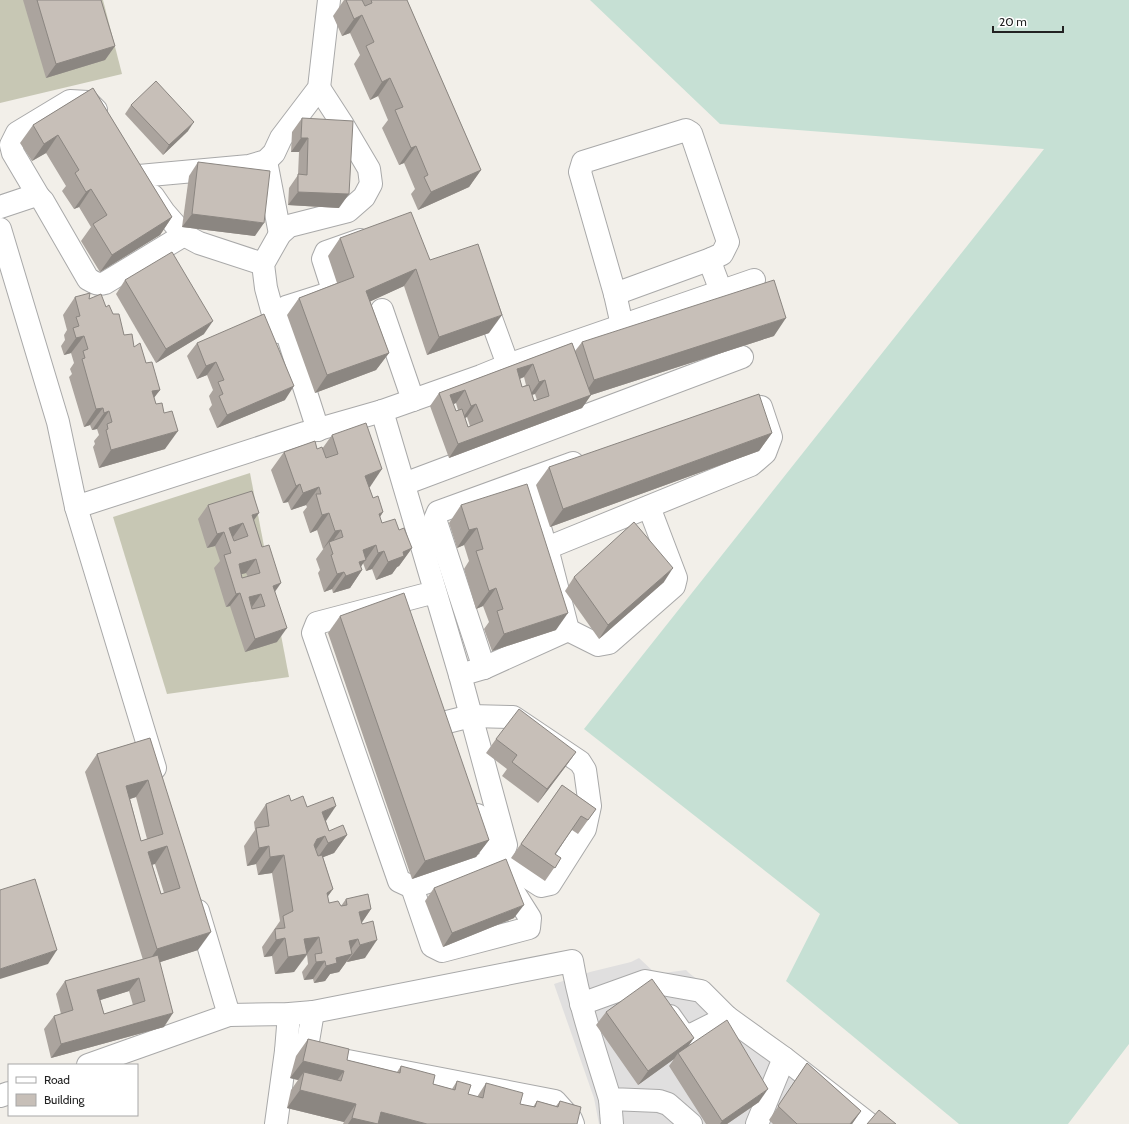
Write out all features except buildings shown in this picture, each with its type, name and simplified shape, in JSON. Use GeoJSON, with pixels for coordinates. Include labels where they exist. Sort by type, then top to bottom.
{"type":"FeatureCollection","features":[{"type":"Feature","properties":{"kind":"street"},"geometry":{"type":"LineString","coordinates":[[139,176],[249,166],[266,161],[274,153],[281,138],[319,88],[329,0]]}},
{"type":"Feature","properties":{"kind":"street"},"geometry":{"type":"LineString","coordinates":[[312,432],[301,414],[266,288],[263,264],[280,234],[289,226],[348,211],[364,197],[371,184],[369,169],[319,88]]}},
{"type":"Feature","properties":{"kind":"street"},"geometry":{"type":"LineString","coordinates":[[107,126],[95,108],[88,102],[70,101],[17,133],[11,145],[13,153],[39,197],[43,201],[88,279],[99,285],[105,283],[184,235]]}},
{"type":"Feature","properties":{"kind":"street"},"geometry":{"type":"LineString","coordinates":[[615,294],[722,254],[728,242],[691,133],[686,130],[583,162],[580,172],[615,294],[622,325]]}},
{"type":"Feature","properties":{"kind":"street"},"geometry":{"type":"LineString","coordinates":[[127,158],[164,212],[184,235],[199,243],[263,264]]}},
{"type":"Feature","properties":{"kind":"street"},"geometry":{"type":"LineString","coordinates":[[266,161],[280,234]]}},
{"type":"Feature","properties":{"kind":"street"},"geometry":{"type":"LineString","coordinates":[[0,207],[33,196],[39,197]]}},
{"type":"Feature","properties":{"kind":"street"},"geometry":{"type":"LineString","coordinates":[[0,229],[58,422],[76,507],[161,788]]}},
{"type":"Feature","properties":{"kind":"street"},"geometry":{"type":"LineString","coordinates":[[312,432],[281,315],[286,307],[327,294],[332,287],[323,260],[326,252],[376,235]]}},
{"type":"Feature","properties":{"kind":"street"},"geometry":{"type":"LineString","coordinates":[[711,259],[713,270],[721,291]]}},
{"type":"Feature","properties":{"kind":"street"},"geometry":{"type":"LineString","coordinates":[[76,507],[382,411],[508,365],[754,280]]}},
{"type":"Feature","properties":{"kind":"street"},"geometry":{"type":"LineString","coordinates":[[478,283],[508,365]]}},
{"type":"Feature","properties":{"kind":"street"},"geometry":{"type":"LineString","coordinates":[[382,310],[413,400]]}},
{"type":"Feature","properties":{"kind":"street"},"geometry":{"type":"LineString","coordinates":[[404,484],[742,357]]}},
{"type":"Feature","properties":{"kind":"street"},"geometry":{"type":"LineString","coordinates":[[547,548],[751,465],[765,453],[771,437],[762,407],[752,402],[742,401]]}},
{"type":"Feature","properties":{"kind":"street"},"geometry":{"type":"LineString","coordinates":[[382,411],[460,675],[506,845],[497,860],[412,887],[398,881],[313,633],[317,623],[435,592]]}},
{"type":"Feature","properties":{"kind":"street"},"geometry":{"type":"LineString","coordinates":[[484,668],[435,519],[438,512],[593,456]]}},
{"type":"Feature","properties":{"kind":"street"},"geometry":{"type":"LineString","coordinates":[[526,480],[547,548],[568,630],[598,645],[609,643],[674,586],[676,578],[649,507]]}},
{"type":"Feature","properties":{"kind":"street"},"geometry":{"type":"LineString","coordinates":[[401,601],[408,623]]}},
{"type":"Feature","properties":{"kind":"street"},"geometry":{"type":"LineString","coordinates":[[460,675],[484,668],[568,630]]}},
{"type":"Feature","properties":{"kind":"street"},"geometry":{"type":"LineString","coordinates":[[435,702],[445,731],[471,716],[513,717],[580,762],[585,770],[590,806],[586,829],[550,884],[541,886],[497,860]]}},
{"type":"Feature","properties":{"kind":"street"},"geometry":{"type":"LineString","coordinates":[[412,887],[432,946],[442,951],[529,928],[530,918],[497,860],[470,796]]}},
{"type":"Feature","properties":{"kind":"street"},"geometry":{"type":"LineString","coordinates":[[193,894],[229,1015]]}},
{"type":"Feature","properties":{"kind":"street"},"geometry":{"type":"LineString","coordinates":[[91,1064],[229,1015],[313,1012],[572,961],[581,1004],[610,1099],[612,1124]]}},
{"type":"Feature","properties":{"kind":"street"},"geometry":{"type":"LineString","coordinates":[[581,1004],[645,982],[701,991],[727,1017],[784,1058],[870,1124]]}},
{"type":"Feature","properties":{"kind":"street"},"geometry":{"type":"LineString","coordinates":[[645,982],[682,1033],[690,1035],[727,1017]]}},
{"type":"Feature","properties":{"kind":"street"},"geometry":{"type":"LineString","coordinates":[[276,1124],[296,1052],[313,1012]]}},
{"type":"Feature","properties":{"kind":"street"},"geometry":{"type":"LineString","coordinates":[[289,1014],[296,1052]]}},
{"type":"Feature","properties":{"kind":"street"},"geometry":{"type":"LineString","coordinates":[[296,1052],[555,1101],[571,1119],[573,1124]]}},
{"type":"Feature","properties":{"kind":"street"},"geometry":{"type":"LineString","coordinates":[[757,1124],[784,1058]]}},
{"type":"Feature","properties":{"kind":"street"},"geometry":{"type":"LineString","coordinates":[[610,1099],[660,1101],[668,1104],[691,1124]]}},
{"type":"Feature","properties":{"kind":"shaded area"},"geometry":{"type":"Polygon","coordinates":[[[0,0],[103,0],[122,74],[0,103],[0,0]]]}},
{"type":"Feature","properties":{"kind":"shaded area"},"geometry":{"type":"Polygon","coordinates":[[[590,0],[1129,0],[1129,1044],[1068,1124],[959,1124],[786,981],[820,914],[584,729],[1044,149],[720,124],[590,0]]]}},
{"type":"Feature","properties":{"kind":"shaded area"},"geometry":{"type":"Polygon","coordinates":[[[250,473],[289,677],[167,694],[113,517],[250,473]]]}},
{"type":"Feature","properties":{"kind":"shaded area"},"geometry":{"type":"Polygon","coordinates":[[[639,958],[656,974],[686,970],[801,1059],[879,1124],[599,1124],[594,1098],[554,984],[590,972],[631,962],[639,958]]]}}]}
